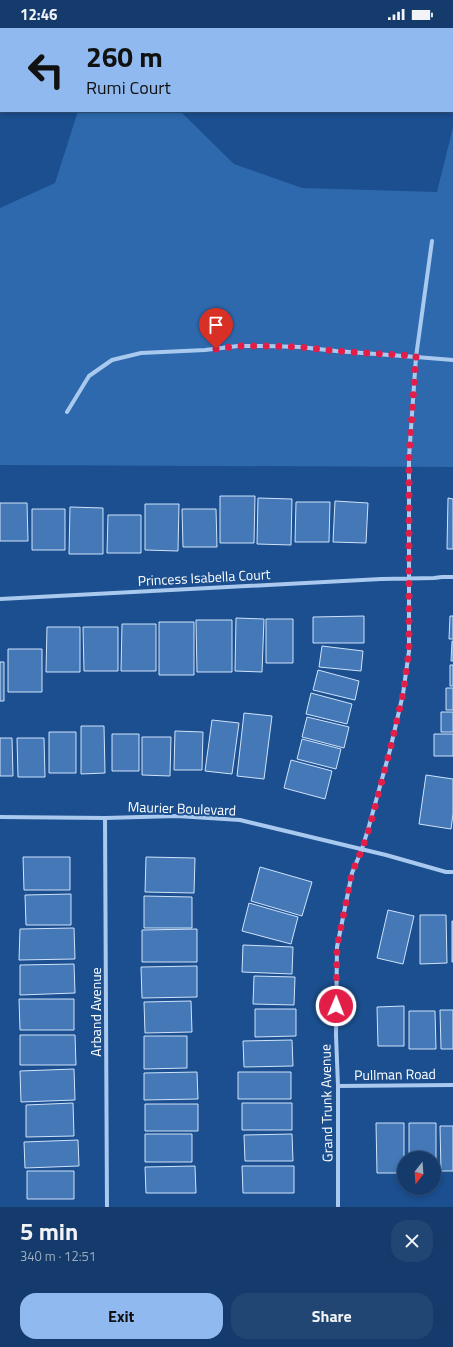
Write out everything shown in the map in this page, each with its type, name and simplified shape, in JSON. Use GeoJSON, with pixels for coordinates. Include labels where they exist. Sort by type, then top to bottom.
{"type":"FeatureCollection","features":[{"type":"Feature","properties":{"kind":"street","name":"Grand Trunk Avenue"},"geometry":{"type":"LineString","coordinates":[[338,1207],[338,1086],[336,1035],[337,947],[352,873],[362,849],[390,750],[403,694],[409,651],[409,457],[416,356],[432,241]]}},
{"type":"Feature","properties":{"kind":"street"},"geometry":{"type":"LineString","coordinates":[[67,412],[89,376],[112,360],[141,353],[205,350],[238,346],[267,346],[300,347],[453,360]]}},
{"type":"Feature","properties":{"kind":"street","name":"Princess Isabella Court"},"geometry":{"type":"LineString","coordinates":[[0,599],[381,579],[453,577]]}},
{"type":"Feature","properties":{"kind":"street","name":"Maurier Boulevard"},"geometry":{"type":"LineString","coordinates":[[0,817],[105,818],[177,816],[240,820],[386,855],[446,872],[453,872]]}},
{"type":"Feature","properties":{"kind":"street","name":"Arband Avenue"},"geometry":{"type":"LineString","coordinates":[[105,818],[107,1207]]}},
{"type":"Feature","properties":{"kind":"street","name":"Pullman Road"},"geometry":{"type":"LineString","coordinates":[[338,1086],[453,1085]]}},
{"type":"Feature","properties":{"kind":"shaded area"},"geometry":{"type":"Polygon","coordinates":[[[78,112],[181,112],[234,164],[302,188],[437,192],[453,127],[453,467],[0,465],[0,208],[55,183],[78,112]]]}},
{"type":"Feature","properties":{"kind":"building"},"geometry":{"type":"Polygon","coordinates":[[[220,496],[255,496],[254,543],[220,543],[220,496]]]}},
{"type":"Feature","properties":{"kind":"building"},"geometry":{"type":"Polygon","coordinates":[[[258,498],[292,499],[291,545],[257,544],[258,498]]]}},
{"type":"Feature","properties":{"kind":"building"},"geometry":{"type":"Polygon","coordinates":[[[448,498],[453,499],[453,549],[447,549],[448,498]]]}},
{"type":"Feature","properties":{"kind":"building"},"geometry":{"type":"Polygon","coordinates":[[[335,501],[368,503],[366,543],[333,542],[335,501]]]}},
{"type":"Feature","properties":{"kind":"building"},"geometry":{"type":"Polygon","coordinates":[[[296,502],[330,502],[329,542],[295,542],[296,502]]]}},
{"type":"Feature","properties":{"kind":"building"},"geometry":{"type":"Polygon","coordinates":[[[0,503],[27,503],[28,541],[0,541],[0,503]]]}},
{"type":"Feature","properties":{"kind":"building"},"geometry":{"type":"Polygon","coordinates":[[[145,504],[179,504],[178,551],[145,550],[145,504]]]}},
{"type":"Feature","properties":{"kind":"building"},"geometry":{"type":"Polygon","coordinates":[[[70,507],[103,508],[103,554],[69,554],[70,507]]]}},
{"type":"Feature","properties":{"kind":"building"},"geometry":{"type":"Polygon","coordinates":[[[32,509],[65,509],[65,550],[32,550],[32,509]]]}},
{"type":"Feature","properties":{"kind":"building"},"geometry":{"type":"Polygon","coordinates":[[[182,509],[216,509],[217,547],[183,547],[182,509]]]}},
{"type":"Feature","properties":{"kind":"building"},"geometry":{"type":"Polygon","coordinates":[[[108,515],[141,515],[141,553],[107,553],[108,515]]]}},
{"type":"Feature","properties":{"kind":"building"},"geometry":{"type":"Polygon","coordinates":[[[364,616],[364,643],[313,643],[313,617],[364,616]]]}},
{"type":"Feature","properties":{"kind":"building"},"geometry":{"type":"Polygon","coordinates":[[[450,616],[453,616],[453,639],[449,639],[450,616]]]}},
{"type":"Feature","properties":{"kind":"building"},"geometry":{"type":"Polygon","coordinates":[[[236,618],[264,619],[262,672],[235,671],[236,618]]]}},
{"type":"Feature","properties":{"kind":"building"},"geometry":{"type":"Polygon","coordinates":[[[266,619],[293,619],[293,663],[266,663],[266,619]]]}},
{"type":"Feature","properties":{"kind":"building"},"geometry":{"type":"Polygon","coordinates":[[[196,620],[232,620],[232,672],[197,672],[196,620]]]}},
{"type":"Feature","properties":{"kind":"building"},"geometry":{"type":"Polygon","coordinates":[[[159,622],[194,622],[194,675],[159,675],[159,622]]]}},
{"type":"Feature","properties":{"kind":"building"},"geometry":{"type":"Polygon","coordinates":[[[122,624],[156,624],[156,671],[121,671],[122,624]]]}},
{"type":"Feature","properties":{"kind":"building"},"geometry":{"type":"Polygon","coordinates":[[[47,627],[80,627],[80,672],[46,672],[47,627]]]}},
{"type":"Feature","properties":{"kind":"building"},"geometry":{"type":"Polygon","coordinates":[[[83,627],[118,627],[118,671],[84,671],[83,627]]]}},
{"type":"Feature","properties":{"kind":"building"},"geometry":{"type":"Polygon","coordinates":[[[452,641],[453,661],[451,661],[452,641]]]}},
{"type":"Feature","properties":{"kind":"building"},"geometry":{"type":"Polygon","coordinates":[[[322,646],[363,651],[361,671],[319,667],[322,646]]]}},
{"type":"Feature","properties":{"kind":"building"},"geometry":{"type":"Polygon","coordinates":[[[8,649],[42,649],[42,692],[8,692],[8,649]]]}},
{"type":"Feature","properties":{"kind":"building"},"geometry":{"type":"Polygon","coordinates":[[[0,662],[4,662],[4,701],[0,701],[0,662]]]}},
{"type":"Feature","properties":{"kind":"building"},"geometry":{"type":"Polygon","coordinates":[[[450,665],[453,665],[453,686],[450,686],[450,665]]]}},
{"type":"Feature","properties":{"kind":"building"},"geometry":{"type":"Polygon","coordinates":[[[318,670],[359,681],[355,700],[313,690],[318,670]]]}},
{"type":"Feature","properties":{"kind":"building"},"geometry":{"type":"Polygon","coordinates":[[[446,688],[453,688],[453,710],[446,710],[446,688]]]}},
{"type":"Feature","properties":{"kind":"building"},"geometry":{"type":"Polygon","coordinates":[[[311,693],[352,704],[347,724],[306,714],[311,693]]]}},
{"type":"Feature","properties":{"kind":"building"},"geometry":{"type":"Polygon","coordinates":[[[441,712],[453,712],[453,732],[441,732],[441,712]]]}},
{"type":"Feature","properties":{"kind":"building"},"geometry":{"type":"Polygon","coordinates":[[[244,713],[272,716],[264,779],[237,776],[244,713]]]}},
{"type":"Feature","properties":{"kind":"building"},"geometry":{"type":"Polygon","coordinates":[[[307,717],[349,727],[344,748],[302,737],[307,717]]]}},
{"type":"Feature","properties":{"kind":"building"},"geometry":{"type":"Polygon","coordinates":[[[212,720],[239,723],[232,774],[205,771],[212,720]]]}},
{"type":"Feature","properties":{"kind":"building"},"geometry":{"type":"Polygon","coordinates":[[[81,726],[104,726],[105,773],[81,774],[81,726]]]}},
{"type":"Feature","properties":{"kind":"building"},"geometry":{"type":"Polygon","coordinates":[[[175,731],[203,732],[202,770],[174,770],[175,731]]]}},
{"type":"Feature","properties":{"kind":"building"},"geometry":{"type":"Polygon","coordinates":[[[49,732],[76,732],[76,773],[49,773],[49,732]]]}},
{"type":"Feature","properties":{"kind":"building"},"geometry":{"type":"Polygon","coordinates":[[[112,734],[139,734],[139,771],[112,771],[112,734]]]}},
{"type":"Feature","properties":{"kind":"building"},"geometry":{"type":"Polygon","coordinates":[[[434,734],[453,734],[453,756],[434,756],[434,734]]]}},
{"type":"Feature","properties":{"kind":"building"},"geometry":{"type":"Polygon","coordinates":[[[142,737],[171,737],[170,776],[142,775],[142,737]]]}},
{"type":"Feature","properties":{"kind":"building"},"geometry":{"type":"Polygon","coordinates":[[[0,738],[12,738],[13,776],[0,776],[0,738]]]}},
{"type":"Feature","properties":{"kind":"building"},"geometry":{"type":"Polygon","coordinates":[[[17,738],[44,738],[45,777],[18,777],[17,738]]]}},
{"type":"Feature","properties":{"kind":"building"},"geometry":{"type":"Polygon","coordinates":[[[302,739],[341,749],[336,769],[297,759],[302,739]]]}},
{"type":"Feature","properties":{"kind":"building"},"geometry":{"type":"Polygon","coordinates":[[[291,760],[332,771],[325,799],[284,788],[291,760]]]}},
{"type":"Feature","properties":{"kind":"building"},"geometry":{"type":"Polygon","coordinates":[[[426,775],[453,779],[453,814],[451,829],[419,824],[426,775]]]}},
{"type":"Feature","properties":{"kind":"building"},"geometry":{"type":"Polygon","coordinates":[[[23,857],[70,857],[70,890],[24,890],[23,857]]]}},
{"type":"Feature","properties":{"kind":"building"},"geometry":{"type":"Polygon","coordinates":[[[146,857],[195,858],[194,893],[145,892],[146,857]]]}},
{"type":"Feature","properties":{"kind":"building"},"geometry":{"type":"Polygon","coordinates":[[[260,867],[312,882],[302,916],[251,901],[260,867]]]}},
{"type":"Feature","properties":{"kind":"building"},"geometry":{"type":"Polygon","coordinates":[[[71,894],[71,925],[26,925],[25,895],[71,894]]]}},
{"type":"Feature","properties":{"kind":"building"},"geometry":{"type":"Polygon","coordinates":[[[144,896],[192,897],[192,928],[144,928],[144,896]]]}},
{"type":"Feature","properties":{"kind":"building"},"geometry":{"type":"Polygon","coordinates":[[[249,903],[298,917],[291,944],[242,931],[249,903]]]}},
{"type":"Feature","properties":{"kind":"building"},"geometry":{"type":"Polygon","coordinates":[[[388,910],[414,916],[403,964],[377,958],[388,910]]]}},
{"type":"Feature","properties":{"kind":"building"},"geometry":{"type":"Polygon","coordinates":[[[420,915],[446,915],[447,963],[420,964],[420,915]]]}},
{"type":"Feature","properties":{"kind":"building"},"geometry":{"type":"Polygon","coordinates":[[[453,921],[453,962],[452,962],[453,921]]]}},
{"type":"Feature","properties":{"kind":"building"},"geometry":{"type":"Polygon","coordinates":[[[74,928],[75,959],[19,960],[20,929],[74,928]]]}},
{"type":"Feature","properties":{"kind":"building"},"geometry":{"type":"Polygon","coordinates":[[[197,929],[197,962],[142,962],[142,930],[197,929]]]}},
{"type":"Feature","properties":{"kind":"building"},"geometry":{"type":"Polygon","coordinates":[[[243,945],[293,947],[292,974],[242,972],[243,945]]]}},
{"type":"Feature","properties":{"kind":"building"},"geometry":{"type":"Polygon","coordinates":[[[74,964],[75,993],[20,995],[20,965],[74,964]]]}},
{"type":"Feature","properties":{"kind":"building"},"geometry":{"type":"Polygon","coordinates":[[[197,966],[197,997],[142,998],[141,967],[197,966]]]}},
{"type":"Feature","properties":{"kind":"building"},"geometry":{"type":"Polygon","coordinates":[[[254,976],[295,977],[294,1005],[253,1004],[254,976]]]}},
{"type":"Feature","properties":{"kind":"building"},"geometry":{"type":"Polygon","coordinates":[[[19,999],[74,999],[74,1030],[20,1030],[19,999]]]}},
{"type":"Feature","properties":{"kind":"building"},"geometry":{"type":"Polygon","coordinates":[[[191,1001],[192,1032],[145,1033],[144,1002],[191,1001]]]}},
{"type":"Feature","properties":{"kind":"building"},"geometry":{"type":"Polygon","coordinates":[[[404,1006],[404,1046],[378,1046],[377,1007],[404,1006]]]}},
{"type":"Feature","properties":{"kind":"building"},"geometry":{"type":"Polygon","coordinates":[[[255,1009],[296,1009],[296,1036],[255,1037],[255,1009]]]}},
{"type":"Feature","properties":{"kind":"building"},"geometry":{"type":"Polygon","coordinates":[[[440,1010],[453,1010],[453,1049],[441,1049],[440,1010]]]}},
{"type":"Feature","properties":{"kind":"building"},"geometry":{"type":"Polygon","coordinates":[[[409,1011],[435,1011],[436,1049],[409,1049],[409,1011]]]}},
{"type":"Feature","properties":{"kind":"building"},"geometry":{"type":"Polygon","coordinates":[[[20,1035],[75,1035],[76,1065],[20,1065],[20,1035]]]}},
{"type":"Feature","properties":{"kind":"building"},"geometry":{"type":"Polygon","coordinates":[[[144,1036],[187,1036],[187,1068],[144,1069],[144,1036]]]}},
{"type":"Feature","properties":{"kind":"building"},"geometry":{"type":"Polygon","coordinates":[[[292,1040],[293,1066],[244,1067],[243,1041],[292,1040]]]}},
{"type":"Feature","properties":{"kind":"building"},"geometry":{"type":"Polygon","coordinates":[[[74,1069],[75,1100],[21,1102],[20,1071],[74,1069]]]}},
{"type":"Feature","properties":{"kind":"building"},"geometry":{"type":"Polygon","coordinates":[[[197,1072],[198,1099],[144,1100],[144,1073],[197,1072]]]}},
{"type":"Feature","properties":{"kind":"building"},"geometry":{"type":"Polygon","coordinates":[[[238,1072],[291,1072],[291,1099],[238,1099],[238,1072]]]}},
{"type":"Feature","properties":{"kind":"building"},"geometry":{"type":"Polygon","coordinates":[[[73,1103],[74,1136],[26,1137],[26,1105],[73,1103]]]}},
{"type":"Feature","properties":{"kind":"building"},"geometry":{"type":"Polygon","coordinates":[[[242,1103],[292,1103],[292,1130],[242,1130],[242,1103]]]}},
{"type":"Feature","properties":{"kind":"building"},"geometry":{"type":"Polygon","coordinates":[[[145,1104],[198,1104],[198,1131],[145,1131],[145,1104]]]}},
{"type":"Feature","properties":{"kind":"building"},"geometry":{"type":"Polygon","coordinates":[[[376,1123],[404,1123],[404,1151],[397,1151],[397,1173],[377,1173],[376,1123]]]}},
{"type":"Feature","properties":{"kind":"building"},"geometry":{"type":"Polygon","coordinates":[[[409,1123],[436,1123],[436,1151],[409,1151],[409,1123]]]}},
{"type":"Feature","properties":{"kind":"building"},"geometry":{"type":"Polygon","coordinates":[[[440,1126],[453,1126],[453,1171],[441,1171],[440,1126]]]}},
{"type":"Feature","properties":{"kind":"building"},"geometry":{"type":"Polygon","coordinates":[[[145,1134],[192,1134],[192,1162],[145,1162],[145,1134]]]}},
{"type":"Feature","properties":{"kind":"building"},"geometry":{"type":"Polygon","coordinates":[[[292,1134],[293,1161],[245,1161],[244,1135],[292,1134]]]}},
{"type":"Feature","properties":{"kind":"building"},"geometry":{"type":"Polygon","coordinates":[[[78,1140],[79,1166],[25,1168],[24,1142],[78,1140]]]}},
{"type":"Feature","properties":{"kind":"building"},"geometry":{"type":"Polygon","coordinates":[[[195,1166],[196,1193],[146,1193],[145,1167],[195,1166]]]}},
{"type":"Feature","properties":{"kind":"building"},"geometry":{"type":"Polygon","coordinates":[[[242,1166],[294,1166],[294,1193],[243,1193],[242,1166]]]}},
{"type":"Feature","properties":{"kind":"building"},"geometry":{"type":"Polygon","coordinates":[[[27,1171],[74,1171],[74,1199],[27,1199],[27,1171]]]}},
{"type":"Feature","properties":{"kind":"route"},"geometry":{"type":"LineString","coordinates":[[216,349],[238,346],[300,347],[336,351],[416,356],[409,457],[409,651],[403,694],[390,750],[370,826],[352,873],[337,947],[336,1006]]}}]}
